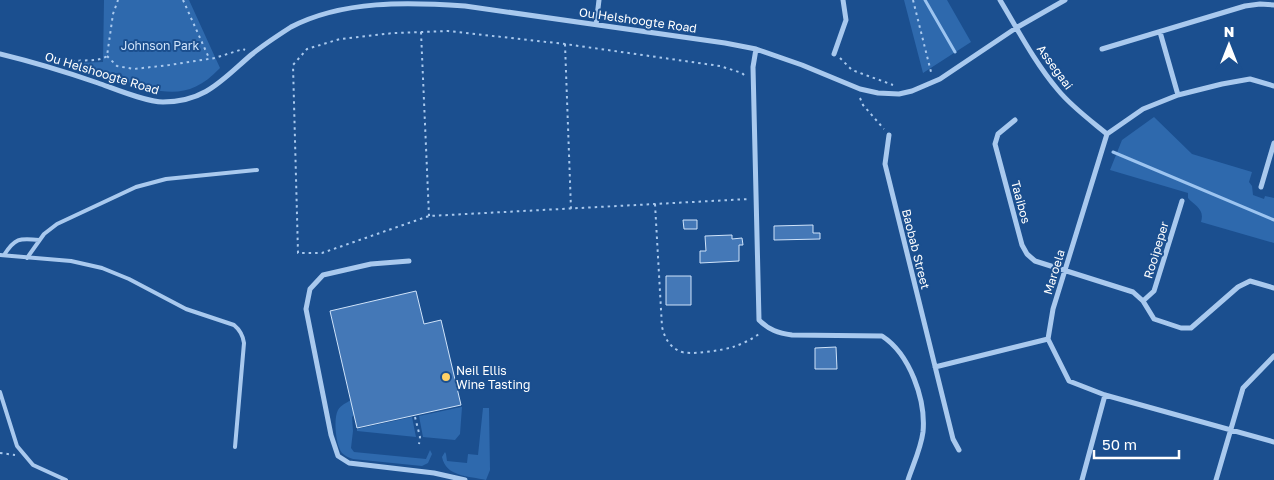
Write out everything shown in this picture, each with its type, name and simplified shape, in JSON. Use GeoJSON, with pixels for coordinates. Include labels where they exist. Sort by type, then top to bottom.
{"type":"FeatureCollection","features":[{"type":"Feature","properties":{"kind":"street"},"geometry":{"type":"LineString","coordinates":[[596,25],[599,0]]}},
{"type":"Feature","properties":{"kind":"street"},"geometry":{"type":"LineString","coordinates":[[834,54],[846,20],[843,0]]}},
{"type":"Feature","properties":{"kind":"street","name":"Assegaai"},"geometry":{"type":"LineString","coordinates":[[1000,0],[1016,28],[1058,91],[1106,134]]}},
{"type":"Feature","properties":{"kind":"street","name":"Ou Helshoogte Road"},"geometry":{"type":"LineString","coordinates":[[0,54],[63,71],[128,94],[162,102],[194,98],[210,90],[222,82],[252,54],[292,27],[313,17],[370,4],[424,3],[465,6],[725,42],[756,48],[860,89],[878,93],[899,94],[912,91],[940,78],[1016,28],[1065,0]]}},
{"type":"Feature","properties":{"kind":"street"},"geometry":{"type":"LineString","coordinates":[[1102,50],[1245,6],[1274,5]]}},
{"type":"Feature","properties":{"kind":"street"},"geometry":{"type":"LineString","coordinates":[[1160,32],[1178,94]]}},
{"type":"Feature","properties":{"kind":"street"},"geometry":{"type":"LineString","coordinates":[[756,48],[753,67],[759,320],[767,328],[777,333],[792,335],[882,336],[889,341],[912,374],[922,405],[923,432],[908,480]]}},
{"type":"Feature","properties":{"kind":"street"},"geometry":{"type":"LineString","coordinates":[[1106,134],[1143,109],[1178,94],[1250,80],[1274,86]]}},
{"type":"Feature","properties":{"kind":"street","name":"Taaibos"},"geometry":{"type":"LineString","coordinates":[[1015,120],[998,134],[996,144],[1022,245],[1027,254],[1035,261],[1133,292],[1144,301]]}},
{"type":"Feature","properties":{"kind":"street","name":"Maroela"},"geometry":{"type":"LineString","coordinates":[[1048,339],[1053,309],[1106,134]]}},
{"type":"Feature","properties":{"kind":"street","name":"Baobab Street"},"geometry":{"type":"LineString","coordinates":[[889,135],[885,164],[953,439],[959,450]]}},
{"type":"Feature","properties":{"kind":"street"},"geometry":{"type":"LineString","coordinates":[[1261,187],[1274,143]]}},
{"type":"Feature","properties":{"kind":"street","name":"Rooipeper"},"geometry":{"type":"LineString","coordinates":[[1144,301],[1154,291],[1182,201]]}},
{"type":"Feature","properties":{"kind":"street"},"geometry":{"type":"LineString","coordinates":[[409,261],[371,264],[323,275],[310,289],[306,309],[331,435],[338,456],[349,464],[434,473],[465,480]]}},
{"type":"Feature","properties":{"kind":"street"},"geometry":{"type":"LineString","coordinates":[[1144,301],[1154,319],[1180,328],[1191,328],[1238,287],[1250,281],[1274,288]]}},
{"type":"Feature","properties":{"kind":"street"},"geometry":{"type":"LineString","coordinates":[[935,367],[1048,339],[1069,381],[1106,395],[1274,442]]}},
{"type":"Feature","properties":{"kind":"street"},"geometry":{"type":"LineString","coordinates":[[1216,480],[1243,388],[1274,356]]}},
{"type":"Feature","properties":{"kind":"street"},"geometry":{"type":"LineString","coordinates":[[1082,480],[1106,395]]}},
{"type":"Feature","properties":{"kind":"lane"},"geometry":{"type":"LineString","coordinates":[[27,258],[39,240],[57,224],[136,187],[166,179],[257,170]]}},
{"type":"Feature","properties":{"kind":"lane"},"geometry":{"type":"LineString","coordinates":[[2,255],[18,240],[39,240]]}},
{"type":"Feature","properties":{"kind":"lane"},"geometry":{"type":"LineString","coordinates":[[2,255],[71,262],[102,268],[129,279],[186,309],[234,325],[239,329],[244,337],[244,349],[235,447]]}},
{"type":"Feature","properties":{"kind":"lane"},"geometry":{"type":"LineString","coordinates":[[0,392],[17,446],[34,465],[66,480]]}},
{"type":"Feature","properties":{"kind":"path"},"geometry":{"type":"LineString","coordinates":[[107,56],[113,14],[118,0]]}},
{"type":"Feature","properties":{"kind":"path"},"geometry":{"type":"LineString","coordinates":[[182,0],[209,58]]}},
{"type":"Feature","properties":{"kind":"path"},"geometry":{"type":"LineString","coordinates":[[913,0],[931,72]]}},
{"type":"Feature","properties":{"kind":"path"},"geometry":{"type":"LineString","coordinates":[[754,84],[742,73],[720,66],[565,44],[448,31],[340,39],[307,49],[294,64],[298,253],[322,253],[429,216],[755,199]]}},
{"type":"Feature","properties":{"kind":"path"},"geometry":{"type":"LineString","coordinates":[[421,32],[429,216]]}},
{"type":"Feature","properties":{"kind":"path"},"geometry":{"type":"LineString","coordinates":[[565,44],[571,209]]}},
{"type":"Feature","properties":{"kind":"path"},"geometry":{"type":"LineString","coordinates":[[107,56],[117,66],[134,69],[169,66],[215,58],[242,49],[252,54]]}},
{"type":"Feature","properties":{"kind":"path"},"geometry":{"type":"LineString","coordinates":[[834,54],[852,70],[896,86]]}},
{"type":"Feature","properties":{"kind":"path"},"geometry":{"type":"LineString","coordinates":[[66,63],[74,60],[102,59],[107,56]]}},
{"type":"Feature","properties":{"kind":"path"},"geometry":{"type":"LineString","coordinates":[[862,81],[864,74]]}},
{"type":"Feature","properties":{"kind":"path"},"geometry":{"type":"LineString","coordinates":[[858,95],[863,106],[889,135]]}},
{"type":"Feature","properties":{"kind":"path"},"geometry":{"type":"LineString","coordinates":[[655,204],[662,327],[667,342],[680,352],[701,352],[733,347],[756,337],[767,328]]}},
{"type":"Feature","properties":{"kind":"path"},"geometry":{"type":"LineString","coordinates":[[415,417],[420,437],[419,444]]}},
{"type":"Feature","properties":{"kind":"path"},"geometry":{"type":"LineString","coordinates":[[0,452],[25,456]]}},
{"type":"Feature","properties":{"kind":"green space","name":"Johnson Park"},"geometry":{"type":"Polygon","coordinates":[[[104,0],[189,0],[220,68],[209,79],[197,86],[175,92],[138,86],[72,63],[103,62],[104,0]]]}},
{"type":"Feature","properties":{"kind":"green space"},"geometry":{"type":"Polygon","coordinates":[[[904,0],[947,0],[971,42],[923,73],[904,0]]]}},
{"type":"Feature","properties":{"kind":"green space"},"geometry":{"type":"Polygon","coordinates":[[[1154,117],[1192,154],[1252,172],[1249,182],[1252,186],[1253,195],[1264,199],[1265,196],[1274,198],[1274,243],[1201,222],[1202,214],[1188,198],[1188,193],[1110,170],[1122,140],[1154,117]]]}},
{"type":"Feature","properties":{"kind":"green space"},"geometry":{"type":"Polygon","coordinates":[[[351,400],[354,415],[352,417],[351,448],[354,452],[426,459],[430,450],[432,454],[428,463],[422,466],[353,459],[343,454],[337,439],[336,414],[339,408],[351,400]]]}},
{"type":"Feature","properties":{"kind":"green space"},"geometry":{"type":"Polygon","coordinates":[[[462,407],[460,434],[455,440],[423,437],[419,416],[462,407]]]}},
{"type":"Feature","properties":{"kind":"green space"},"geometry":{"type":"Polygon","coordinates":[[[483,408],[489,408],[490,470],[486,480],[453,472],[444,464],[442,457],[445,452],[447,461],[467,463],[468,454],[478,455],[483,408]]]}},
{"type":"Feature","properties":{"kind":"green space"},"geometry":{"type":"Polygon","coordinates":[[[412,417],[416,437],[357,431],[357,429],[412,417]]]}},
{"type":"Feature","properties":{"kind":"building"},"geometry":{"type":"Polygon","coordinates":[[[683,220],[697,220],[697,229],[684,229],[683,220]]]}},
{"type":"Feature","properties":{"kind":"building"},"geometry":{"type":"Polygon","coordinates":[[[813,225],[813,233],[820,233],[820,239],[774,240],[774,226],[813,225]]]}},
{"type":"Feature","properties":{"kind":"building"},"geometry":{"type":"Polygon","coordinates":[[[732,235],[732,239],[742,238],[743,245],[739,245],[739,261],[700,263],[700,251],[706,251],[705,236],[732,235]]]}},
{"type":"Feature","properties":{"kind":"building"},"geometry":{"type":"Polygon","coordinates":[[[666,276],[691,276],[691,305],[666,305],[666,276]]]}},
{"type":"Feature","properties":{"kind":"building"},"geometry":{"type":"Polygon","coordinates":[[[416,291],[424,324],[441,320],[461,405],[357,428],[330,311],[416,291]]]}},
{"type":"Feature","properties":{"kind":"building"},"geometry":{"type":"Polygon","coordinates":[[[836,347],[837,369],[815,369],[815,348],[836,347]]]}},
{"type":"Feature","properties":{"kind":"waterway"},"geometry":{"type":"LineString","coordinates":[[925,0],[955,52]]}},
{"type":"Feature","properties":{"kind":"waterway"},"geometry":{"type":"LineString","coordinates":[[1113,152],[1274,220]]}},
{"type":"Feature","properties":{"kind":"place","name":"Neil Ellis Wine Tasting"},"geometry":{"type":"Point","coordinates":[446,377]}}]}
